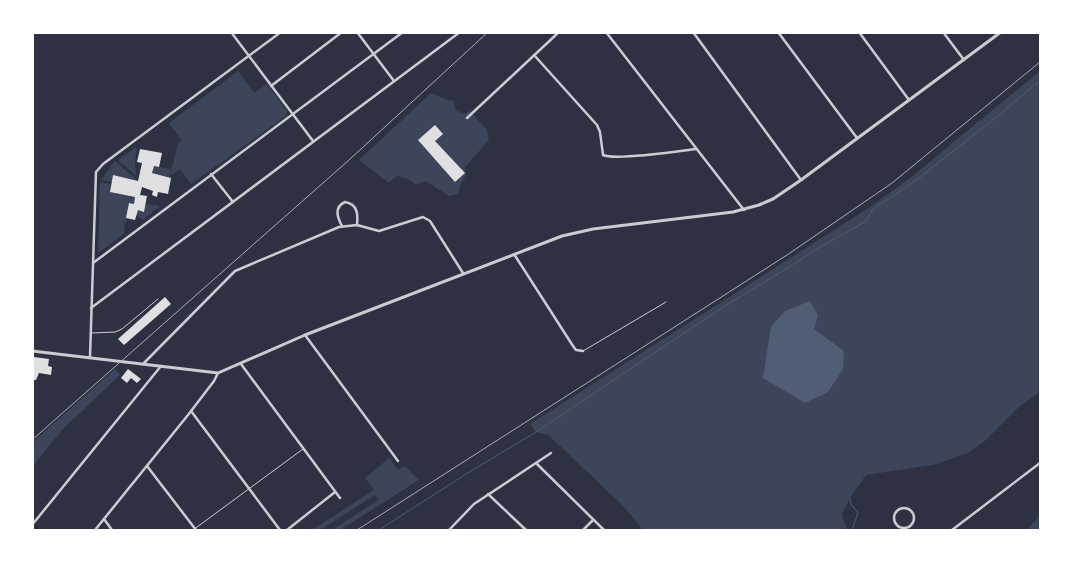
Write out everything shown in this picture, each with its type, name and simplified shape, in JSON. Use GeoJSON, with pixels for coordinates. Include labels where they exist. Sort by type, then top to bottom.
{"type":"FeatureCollection","features":[{"type":"Feature","properties":{"kind":"street"},"geometry":{"type":"LineString","coordinates":[[231,32],[313,142]]}},
{"type":"Feature","properties":{"kind":"street"},"geometry":{"type":"LineString","coordinates":[[90,357],[96,172],[103,164],[281,32]]}},
{"type":"Feature","properties":{"kind":"street"},"geometry":{"type":"LineString","coordinates":[[271,86],[342,32]]}},
{"type":"Feature","properties":{"kind":"street"},"geometry":{"type":"LineString","coordinates":[[358,32],[394,81]]}},
{"type":"Feature","properties":{"kind":"street"},"geometry":{"type":"LineString","coordinates":[[93,263],[403,32]]}},
{"type":"Feature","properties":{"kind":"street"},"geometry":{"type":"LineString","coordinates":[[91,308],[460,32]]}},
{"type":"Feature","properties":{"kind":"street"},"geometry":{"type":"LineString","coordinates":[[467,118],[559,32]]}},
{"type":"Feature","properties":{"kind":"street"},"geometry":{"type":"LineString","coordinates":[[606,32],[744,210]]}},
{"type":"Feature","properties":{"kind":"street"},"geometry":{"type":"LineString","coordinates":[[693,32],[801,180]]}},
{"type":"Feature","properties":{"kind":"street"},"geometry":{"type":"LineString","coordinates":[[778,32],[857,138]]}},
{"type":"Feature","properties":{"kind":"street"},"geometry":{"type":"LineString","coordinates":[[859,32],[910,101]]}},
{"type":"Feature","properties":{"kind":"street"},"geometry":{"type":"LineString","coordinates":[[942,32],[964,60]]}},
{"type":"Feature","properties":{"kind":"street"},"geometry":{"type":"LineString","coordinates":[[32,351],[218,374],[282,344],[463,273],[576,232],[605,227],[705,217],[744,210],[773,199],[801,180],[1001,32]]}},
{"type":"Feature","properties":{"kind":"street"},"geometry":{"type":"LineString","coordinates":[[534,55],[597,125],[600,132],[603,155],[629,156],[696,149]]}},
{"type":"Feature","properties":{"kind":"street"},"geometry":{"type":"LineString","coordinates":[[211,174],[233,203]]}},
{"type":"Feature","properties":{"kind":"street"},"geometry":{"type":"LineString","coordinates":[[342,226],[337,210],[345,202],[354,205],[357,210],[356,226]]}},
{"type":"Feature","properties":{"kind":"street"},"geometry":{"type":"LineString","coordinates":[[143,364],[235,271],[342,226],[356,226],[379,231],[423,218],[430,221],[463,273]]}},
{"type":"Feature","properties":{"kind":"street"},"geometry":{"type":"LineString","coordinates":[[514,254],[573,346],[576,350],[583,351]]}},
{"type":"Feature","properties":{"kind":"street"},"geometry":{"type":"LineString","coordinates":[[305,335],[398,461]]}},
{"type":"Feature","properties":{"kind":"street"},"geometry":{"type":"LineString","coordinates":[[241,364],[340,498]]}},
{"type":"Feature","properties":{"kind":"street"},"geometry":{"type":"LineString","coordinates":[[32,525],[161,366]]}},
{"type":"Feature","properties":{"kind":"street"},"geometry":{"type":"LineString","coordinates":[[94,530],[191,412],[218,374]]}},
{"type":"Feature","properties":{"kind":"street"},"geometry":{"type":"LineString","coordinates":[[191,412],[280,530]]}},
{"type":"Feature","properties":{"kind":"street"},"geometry":{"type":"LineString","coordinates":[[449,530],[464,513],[488,494],[551,453]]}},
{"type":"Feature","properties":{"kind":"street"},"geometry":{"type":"LineString","coordinates":[[536,462],[604,530]]}},
{"type":"Feature","properties":{"kind":"street"},"geometry":{"type":"LineString","coordinates":[[952,530],[1040,463]]}},
{"type":"Feature","properties":{"kind":"street"},"geometry":{"type":"LineString","coordinates":[[147,466],[195,530]]}},
{"type":"Feature","properties":{"kind":"street"},"geometry":{"type":"LineString","coordinates":[[287,530],[335,492]]}},
{"type":"Feature","properties":{"kind":"street"},"geometry":{"type":"LineString","coordinates":[[488,494],[526,530]]}},
{"type":"Feature","properties":{"kind":"street"},"geometry":{"type":"LineString","coordinates":[[901,509],[907,509],[914,515],[914,521],[908,529],[896,523],[895,516],[901,509]]}},
{"type":"Feature","properties":{"kind":"street"},"geometry":{"type":"LineString","coordinates":[[104,519],[112,530]]}},
{"type":"Feature","properties":{"kind":"street"},"geometry":{"type":"LineString","coordinates":[[583,530],[593,520]]}},
{"type":"Feature","properties":{"kind":"lane"},"geometry":{"type":"LineString","coordinates":[[91,333],[115,332],[122,329],[158,299]]}},
{"type":"Feature","properties":{"kind":"lane"},"geometry":{"type":"LineString","coordinates":[[583,351],[666,302]]}},
{"type":"Feature","properties":{"kind":"lane"},"geometry":{"type":"LineString","coordinates":[[195,530],[303,448]]}},
{"type":"Feature","properties":{"kind":"shaded area"},"geometry":{"type":"Polygon","coordinates":[[[238,71],[254,93],[267,84],[287,111],[286,116],[191,184],[180,169],[170,176],[178,143],[182,141],[169,123],[238,71]]]}},
{"type":"Feature","properties":{"kind":"shaded area"},"geometry":{"type":"Polygon","coordinates":[[[1040,71],[1040,392],[1020,406],[985,441],[968,453],[933,465],[866,475],[850,498],[842,514],[847,530],[643,530],[624,507],[558,444],[548,435],[536,432],[530,424],[870,207],[910,178],[1040,71]]]}},
{"type":"Feature","properties":{"kind":"shaded area"},"geometry":{"type":"Polygon","coordinates":[[[431,93],[454,101],[455,110],[464,114],[470,111],[487,130],[489,140],[465,167],[466,175],[458,194],[449,196],[426,181],[416,185],[407,178],[402,178],[398,175],[389,183],[359,160],[431,93]]]}},
{"type":"Feature","properties":{"kind":"shaded area"},"geometry":{"type":"Polygon","coordinates":[[[136,147],[135,161],[136,176],[118,160],[136,147]]]}},
{"type":"Feature","properties":{"kind":"shaded area"},"geometry":{"type":"Polygon","coordinates":[[[115,161],[138,181],[114,175],[112,182],[101,180],[115,161]]]}},
{"type":"Feature","properties":{"kind":"shaded area"},"geometry":{"type":"Polygon","coordinates":[[[154,166],[171,169],[169,177],[152,173],[154,166]]]}},
{"type":"Feature","properties":{"kind":"shaded area"},"geometry":{"type":"Polygon","coordinates":[[[101,182],[111,184],[110,192],[135,197],[134,204],[129,203],[126,223],[121,220],[125,224],[124,234],[98,253],[100,184],[101,182]]]}},
{"type":"Feature","properties":{"kind":"shaded area"},"geometry":{"type":"Polygon","coordinates":[[[146,204],[160,206],[143,220],[136,215],[138,210],[144,211],[146,204]]]}},
{"type":"Feature","properties":{"kind":"shaded area"},"geometry":{"type":"Polygon","coordinates":[[[810,301],[818,315],[814,329],[844,351],[843,369],[828,392],[805,403],[763,378],[771,327],[785,311],[810,301]]]}},
{"type":"Feature","properties":{"kind":"shaded area"},"geometry":{"type":"Polygon","coordinates":[[[115,369],[120,375],[63,429],[33,466],[33,442],[115,369]]]}},
{"type":"Feature","properties":{"kind":"shaded area"},"geometry":{"type":"Polygon","coordinates":[[[389,458],[398,470],[405,466],[419,480],[340,530],[332,530],[378,500],[375,495],[320,530],[312,530],[374,490],[365,478],[389,458]]]}},
{"type":"Feature","properties":{"kind":"shaded area"},"geometry":{"type":"Polygon","coordinates":[[[1040,515],[1040,530],[1027,530],[1040,515]]]}},
{"type":"Feature","properties":{"kind":"building"},"geometry":{"type":"Polygon","coordinates":[[[435,125],[443,134],[435,141],[465,173],[455,182],[418,140],[435,125]]]}},
{"type":"Feature","properties":{"kind":"building"},"geometry":{"type":"Polygon","coordinates":[[[140,149],[162,153],[159,167],[154,166],[152,173],[171,178],[168,194],[158,192],[157,197],[152,195],[153,191],[142,187],[140,195],[147,196],[144,212],[138,210],[135,220],[126,218],[129,203],[134,204],[135,197],[110,192],[113,175],[138,181],[142,163],[137,162],[140,149]]]}},
{"type":"Feature","properties":{"kind":"building"},"geometry":{"type":"Polygon","coordinates":[[[165,297],[171,304],[124,345],[118,339],[165,297]]]}},
{"type":"Feature","properties":{"kind":"building"},"geometry":{"type":"Polygon","coordinates":[[[34,357],[49,359],[48,366],[52,367],[51,375],[39,373],[36,380],[32,380],[34,357]]]}},
{"type":"Feature","properties":{"kind":"building"},"geometry":{"type":"Polygon","coordinates":[[[128,369],[141,379],[137,383],[131,378],[127,383],[121,378],[128,369]]]}},
{"type":"Feature","properties":{"kind":"waterway"},"geometry":{"type":"LineString","coordinates":[[379,530],[536,432],[723,307],[820,247],[865,222],[873,209],[914,182],[1040,80]]}},
{"type":"Feature","properties":{"kind":"waterway"},"geometry":{"type":"LineString","coordinates":[[850,498],[851,504],[858,513],[852,530]]}},
{"type":"Feature","properties":{"kind":"railway"},"geometry":{"type":"LineString","coordinates":[[32,440],[349,160],[488,32]]}},
{"type":"Feature","properties":{"kind":"railway"},"geometry":{"type":"LineString","coordinates":[[357,530],[787,255],[892,183],[1040,62]]}}]}
